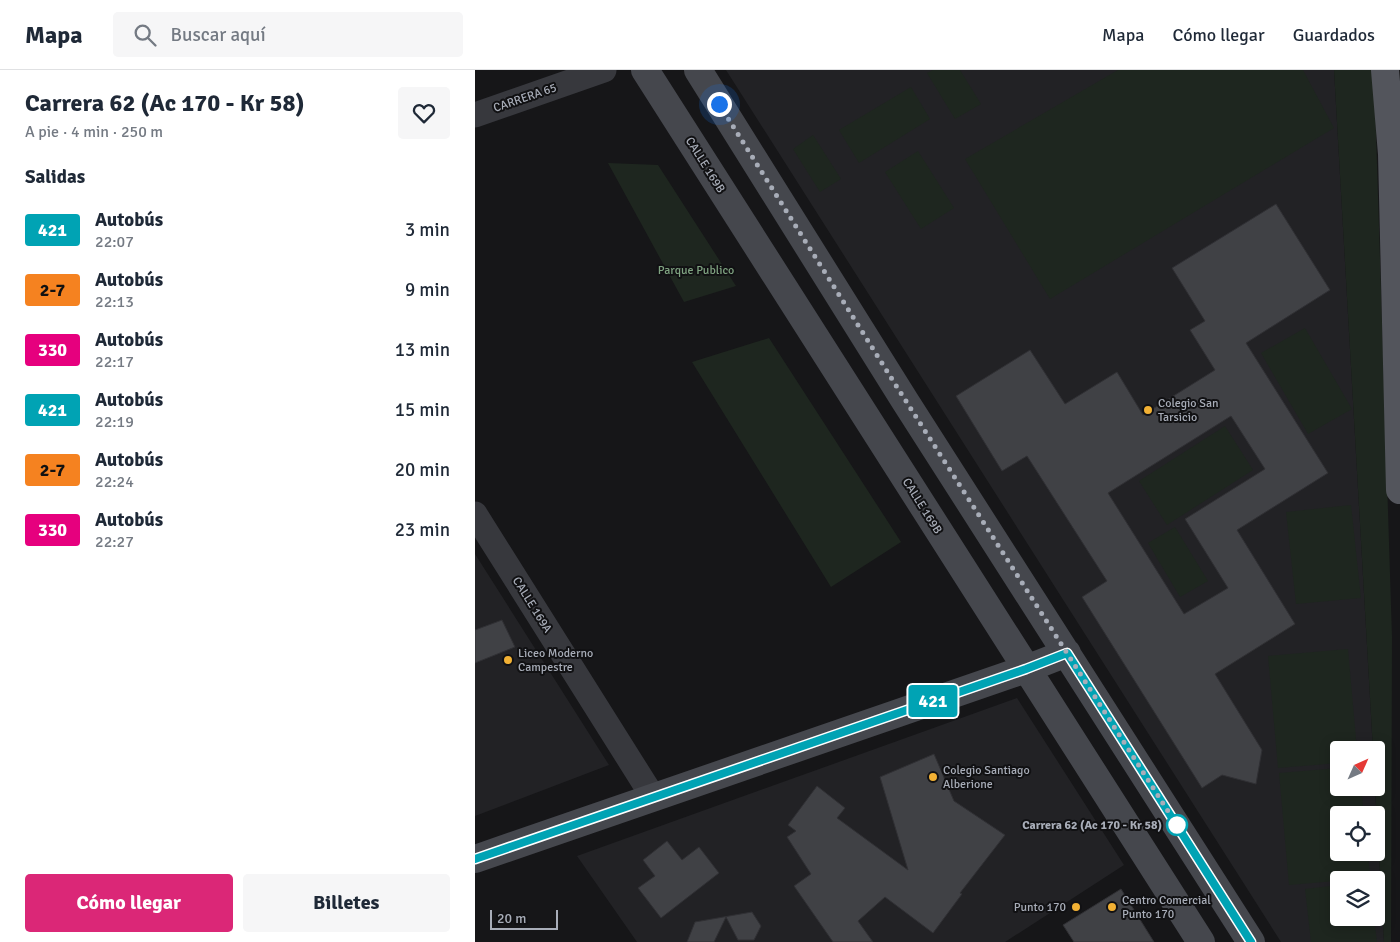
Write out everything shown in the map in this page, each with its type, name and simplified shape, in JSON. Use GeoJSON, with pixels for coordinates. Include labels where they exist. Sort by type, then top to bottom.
{"type":"FeatureCollection","features":[{"type":"Feature","properties":{"kind":"main road","name":"CALLE 169B"},"geometry":{"type":"LineString","coordinates":[[645,70],[1201,942]]}},
{"type":"Feature","properties":{"kind":"main road"},"geometry":{"type":"LineString","coordinates":[[698,70],[892,380],[1251,942]]}},
{"type":"Feature","properties":{"kind":"main road"},"geometry":{"type":"LineString","coordinates":[[1385,70],[1396,179],[1400,490]]}},
{"type":"Feature","properties":{"kind":"main road"},"geometry":{"type":"LineString","coordinates":[[475,859],[1026,669],[1067,653]]}},
{"type":"Feature","properties":{"kind":"street","name":"CARRERA 65"},"geometry":{"type":"LineString","coordinates":[[475,115],[604,70]]}},
{"type":"Feature","properties":{"kind":"street","name":"CALLE 169A"},"geometry":{"type":"LineString","coordinates":[[475,514],[653,797]]}},
{"type":"Feature","properties":{"kind":"shaded area","name":"Colegio San Tarsicio"},"geometry":{"type":"Polygon","coordinates":[[[726,70],[1334,70],[1372,741],[1330,741],[1330,796],[1375,796],[1376,806],[1330,806],[1330,861],[1379,861],[1380,871],[1330,871],[1330,926],[1383,926],[1384,942],[1281,942],[726,70]]]}},
{"type":"Feature","properties":{"kind":"shaded area","name":"Liceo Moderno Campestre"},"geometry":{"type":"Polygon","coordinates":[[[475,554],[609,765],[475,816],[475,554]]]}},
{"type":"Feature","properties":{"kind":"shaded area","name":"Colegio Santiago Alberione"},"geometry":{"type":"Polygon","coordinates":[[[1017,698],[1124,865],[1005,942],[637,942],[577,856],[1017,698]]]}},
{"type":"Feature","properties":{"kind":"green space"},"geometry":{"type":"Polygon","coordinates":[[[933,70],[960,70],[981,104],[955,119],[927,73],[933,70]]]}},
{"type":"Feature","properties":{"kind":"green space"},"geometry":{"type":"Polygon","coordinates":[[[1118,70],[1303,70],[1334,128],[1050,299],[965,159],[1118,70]]]}},
{"type":"Feature","properties":{"kind":"green space"},"geometry":{"type":"Polygon","coordinates":[[[1334,70],[1374,70],[1392,637],[1391,942],[1384,942],[1385,871],[1380,871],[1379,861],[1385,861],[1385,806],[1376,806],[1375,796],[1385,796],[1385,741],[1372,741],[1334,70]]]}},
{"type":"Feature","properties":{"kind":"green space"},"geometry":{"type":"Polygon","coordinates":[[[911,87],[930,119],[859,163],[839,130],[911,87]]]}},
{"type":"Feature","properties":{"kind":"green space"},"geometry":{"type":"Polygon","coordinates":[[[813,135],[841,179],[820,192],[793,149],[813,135]]]}},
{"type":"Feature","properties":{"kind":"green space"},"geometry":{"type":"Polygon","coordinates":[[[918,151],[954,208],[921,229],[885,172],[918,151]]]}},
{"type":"Feature","properties":{"kind":"green space","name":"Parque Publico"},"geometry":{"type":"Polygon","coordinates":[[[608,163],[658,165],[736,286],[684,302],[608,163]]]}},
{"type":"Feature","properties":{"kind":"green space"},"geometry":{"type":"Polygon","coordinates":[[[1305,328],[1352,409],[1308,434],[1261,353],[1305,328]]]}},
{"type":"Feature","properties":{"kind":"green space"},"geometry":{"type":"Polygon","coordinates":[[[769,338],[901,542],[831,587],[692,362],[769,338]]]}},
{"type":"Feature","properties":{"kind":"green space"},"geometry":{"type":"Polygon","coordinates":[[[1225,426],[1253,470],[1167,525],[1139,481],[1225,426]]]}},
{"type":"Feature","properties":{"kind":"green space"},"geometry":{"type":"Polygon","coordinates":[[[1351,505],[1361,598],[1296,604],[1286,512],[1351,505]]]}},
{"type":"Feature","properties":{"kind":"green space"},"geometry":{"type":"Polygon","coordinates":[[[1175,527],[1208,581],[1180,597],[1148,543],[1175,527]]]}},
{"type":"Feature","properties":{"kind":"green space"},"geometry":{"type":"Polygon","coordinates":[[[1348,649],[1356,741],[1330,741],[1330,764],[1278,768],[1268,656],[1348,649]]]}},
{"type":"Feature","properties":{"kind":"green space"},"geometry":{"type":"Polygon","coordinates":[[[1330,769],[1330,796],[1362,796],[1363,806],[1330,806],[1330,861],[1369,861],[1369,871],[1330,871],[1330,881],[1289,885],[1279,773],[1330,769]]]}},
{"type":"Feature","properties":{"kind":"green space"},"geometry":{"type":"Polygon","coordinates":[[[1330,886],[1330,926],[1375,926],[1377,942],[1311,942],[1305,889],[1330,886]]]}},
{"type":"Feature","properties":{"kind":"building"},"geometry":{"type":"Polygon","coordinates":[[[1276,204],[1330,290],[1246,343],[1328,473],[1237,530],[1295,624],[1215,674],[1262,750],[1256,784],[1222,775],[1202,788],[1082,597],[1107,581],[1027,456],[1002,471],[956,396],[1030,350],[1065,404],[1117,372],[1143,415],[1215,370],[1190,330],[1205,321],[1172,268],[1276,204]],[[1231,416],[1108,493],[1184,614],[1228,588],[1185,519],[1265,469],[1231,416]]]}},
{"type":"Feature","properties":{"kind":"building"},"geometry":{"type":"Polygon","coordinates":[[[502,620],[515,647],[475,663],[475,630],[502,620]]]}},
{"type":"Feature","properties":{"kind":"building"},"geometry":{"type":"Polygon","coordinates":[[[934,754],[954,801],[1005,835],[960,893],[962,894],[933,933],[885,897],[858,921],[873,942],[833,942],[794,886],[811,874],[787,837],[796,831],[788,825],[817,786],[845,808],[837,818],[908,870],[880,777],[934,754]]]}},
{"type":"Feature","properties":{"kind":"building"},"geometry":{"type":"Polygon","coordinates":[[[667,841],[682,860],[699,847],[719,873],[661,918],[638,888],[655,876],[643,860],[667,841]]]}},
{"type":"Feature","properties":{"kind":"building","name":"Centro Comercial Punto 170"},"geometry":{"type":"Polygon","coordinates":[[[1121,889],[1154,942],[1074,942],[1063,925],[1121,889]]]}},
{"type":"Feature","properties":{"kind":"building"},"geometry":{"type":"Polygon","coordinates":[[[752,912],[761,926],[754,940],[738,940],[726,917],[714,942],[687,942],[695,922],[752,912]]]}},
{"type":"Feature","properties":{"kind":"bus line","name":"421"},"geometry":{"type":"LineString","coordinates":[[475,859],[1026,669],[1067,653],[1251,942]]}},
{"type":"Feature","properties":{"kind":"place","name":"Colegio San Tarsicio"},"geometry":{"type":"Point","coordinates":[1148,410]}},
{"type":"Feature","properties":{"kind":"place","name":"Liceo Moderno Campestre"},"geometry":{"type":"Point","coordinates":[508,660]}},
{"type":"Feature","properties":{"kind":"place","name":"Colegio Santiago Alberione"},"geometry":{"type":"Point","coordinates":[933,777]}},
{"type":"Feature","properties":{"kind":"place","name":"Carrera 62 (Ac 170 - Kr 58)"},"geometry":{"type":"Point","coordinates":[1177,825]}},
{"type":"Feature","properties":{"kind":"place","name":"Punto 170"},"geometry":{"type":"Point","coordinates":[1076,907]}},
{"type":"Feature","properties":{"kind":"place","name":"Centro Comercial Punto 170"},"geometry":{"type":"Point","coordinates":[1112,907]}},
{"type":"Feature","properties":{"kind":"route"},"geometry":{"type":"LineString","coordinates":[[719,104],[1180,830],[1177,825]]}}]}
